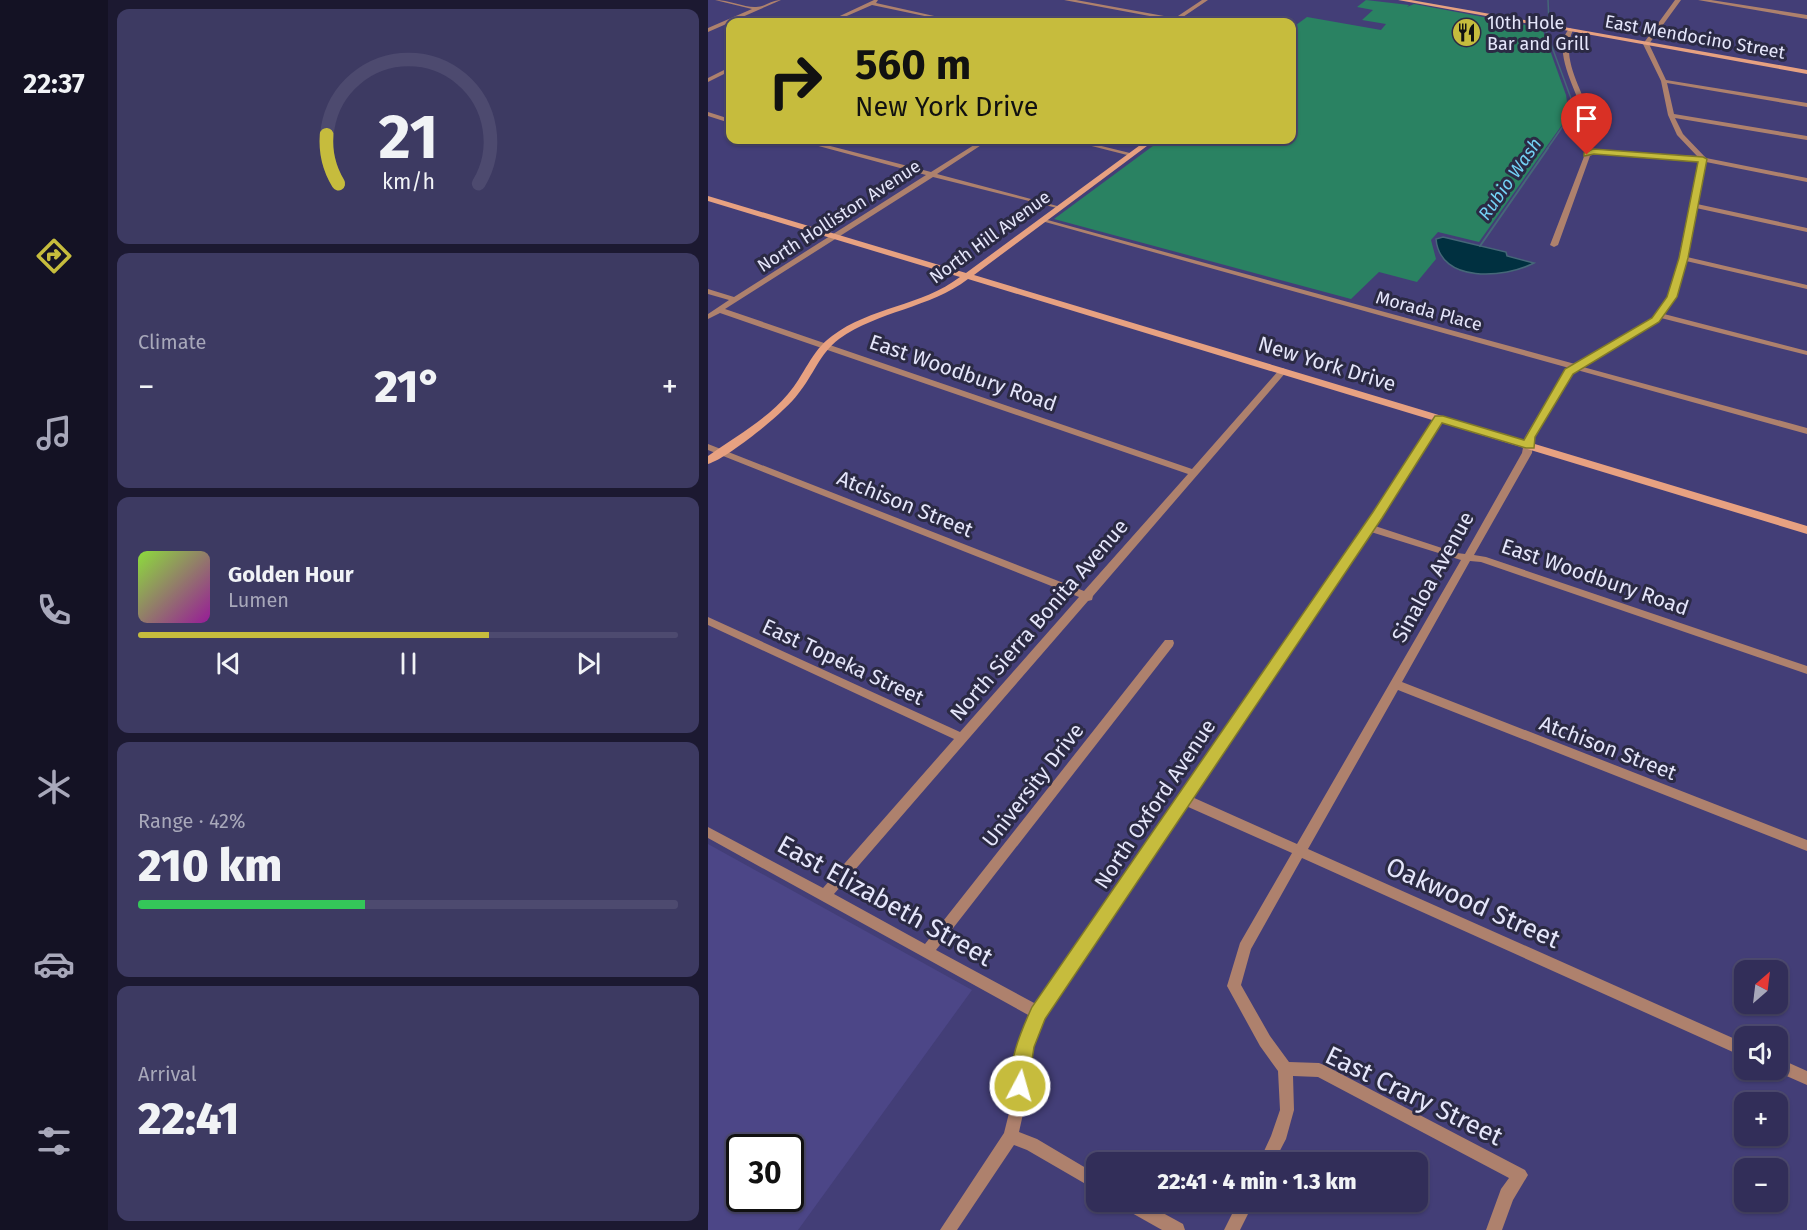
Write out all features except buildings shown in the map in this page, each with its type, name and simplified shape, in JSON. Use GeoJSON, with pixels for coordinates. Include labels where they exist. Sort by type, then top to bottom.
{"type":"FeatureCollection","features":[{"type":"Feature","properties":{"kind":"street"},"geometry":{"type":"LineString","coordinates":[[718,0],[757,9]]}},
{"type":"Feature","properties":{"kind":"street"},"geometry":{"type":"LineString","coordinates":[[736,18],[778,0]]}},
{"type":"Feature","properties":{"kind":"street"},"geometry":{"type":"LineString","coordinates":[[838,18],[877,0]]}},
{"type":"Feature","properties":{"kind":"street"},"geometry":{"type":"LineString","coordinates":[[1066,0],[1157,18]]}},
{"type":"Feature","properties":{"kind":"street"},"geometry":{"type":"LineString","coordinates":[[1177,18],[1205,0]]}},
{"type":"Feature","properties":{"kind":"street","name":"East Mendocino Street"},"geometry":{"type":"LineString","coordinates":[[1401,0],[1418,1],[1807,72]]}},
{"type":"Feature","properties":{"kind":"street"},"geometry":{"type":"LineString","coordinates":[[1678,0],[1646,44],[1664,81],[1671,115],[1680,135],[1703,159]]}},
{"type":"Feature","properties":{"kind":"street"},"geometry":{"type":"LineString","coordinates":[[1701,0],[1807,17]]}},
{"type":"Feature","properties":{"kind":"street"},"geometry":{"type":"LineString","coordinates":[[870,3],[939,18]]}},
{"type":"Feature","properties":{"kind":"street"},"geometry":{"type":"LineString","coordinates":[[708,30],[726,22]]}},
{"type":"Feature","properties":{"kind":"street"},"geometry":{"type":"LineString","coordinates":[[1570,30],[1565,38],[1566,56],[1582,102],[1580,108]]}},
{"type":"Feature","properties":{"kind":"street"},"geometry":{"type":"LineString","coordinates":[[708,80],[726,71]]}},
{"type":"Feature","properties":{"kind":"street"},"geometry":{"type":"LineString","coordinates":[[1664,81],[1807,105]]}},
{"type":"Feature","properties":{"kind":"street"},"geometry":{"type":"LineString","coordinates":[[708,114],[726,120]]}},
{"type":"Feature","properties":{"kind":"street"},"geometry":{"type":"LineString","coordinates":[[1671,115],[1807,138]]}},
{"type":"Feature","properties":{"kind":"street"},"geometry":{"type":"LineString","coordinates":[[817,144],[1059,208]]}},
{"type":"Feature","properties":{"kind":"street","name":"North Holliston Avenue"},"geometry":{"type":"LineString","coordinates":[[708,317],[980,144]]}},
{"type":"Feature","properties":{"kind":"street"},"geometry":{"type":"LineString","coordinates":[[1088,144],[1131,154]]}},
{"type":"Feature","properties":{"kind":"street","name":"North Hill Avenue"},"geometry":{"type":"LineString","coordinates":[[708,461],[789,399],[808,367],[825,347],[849,329],[929,299],[968,276],[1145,144]]}},
{"type":"Feature","properties":{"kind":"street"},"geometry":{"type":"LineString","coordinates":[[1554,245],[1589,153],[1703,159],[1807,180]]}},
{"type":"Feature","properties":{"kind":"street"},"geometry":{"type":"LineString","coordinates":[[1703,159],[1677,285],[1661,316],[1807,353]]}},
{"type":"Feature","properties":{"kind":"street","name":"New York Drive"},"geometry":{"type":"LineString","coordinates":[[708,198],[1807,530]]}},
{"type":"Feature","properties":{"kind":"street"},"geometry":{"type":"LineString","coordinates":[[1694,205],[1807,230]]}},
{"type":"Feature","properties":{"kind":"street","name":"Morada Place"},"geometry":{"type":"LineString","coordinates":[[1042,220],[1807,431]]}},
{"type":"Feature","properties":{"kind":"street"},"geometry":{"type":"LineString","coordinates":[[1683,258],[1807,287]]}},
{"type":"Feature","properties":{"kind":"street"},"geometry":{"type":"LineString","coordinates":[[708,291],[735,300]]}},
{"type":"Feature","properties":{"kind":"street","name":"East Woodbury Road"},"geometry":{"type":"LineString","coordinates":[[719,310],[1194,473]]}},
{"type":"Feature","properties":{"kind":"street","name":"Sinaloa Avenue"},"geometry":{"type":"LineString","coordinates":[[1285,1069],[1265,1041],[1234,986],[1245,947],[1469,558],[1530,446],[1529,437],[1568,372],[1579,368],[1661,316]]}},
{"type":"Feature","properties":{"kind":"street","name":"North Sierra Bonita Avenue"},"geometry":{"type":"LineString","coordinates":[[825,895],[1088,597],[1282,371]]}},
{"type":"Feature","properties":{"kind":"street","name":"North Oxford Avenue"},"geometry":{"type":"LineString","coordinates":[[948,1230],[1011,1136],[1018,1105],[1025,1047],[1038,1013],[1369,528],[1439,418]]}},
{"type":"Feature","properties":{"kind":"street","name":"Atchison Street"},"geometry":{"type":"LineString","coordinates":[[708,447],[1088,597]]}},
{"type":"Feature","properties":{"kind":"street","name":"East Woodbury Road"},"geometry":{"type":"LineString","coordinates":[[1369,528],[1492,563],[1807,670]]}},
{"type":"Feature","properties":{"kind":"street","name":"East Topeka Street"},"geometry":{"type":"LineString","coordinates":[[708,621],[962,738]]}},
{"type":"Feature","properties":{"kind":"street","name":"University Drive"},"geometry":{"type":"LineString","coordinates":[[927,951],[1169,643]]}},
{"type":"Feature","properties":{"kind":"street","name":"Atchison Street"},"geometry":{"type":"LineString","coordinates":[[1396,685],[1807,846]]}},
{"type":"Feature","properties":{"kind":"street","name":"Oakwood Street"},"geometry":{"type":"LineString","coordinates":[[1183,799],[1734,1046]]}},
{"type":"Feature","properties":{"kind":"street","name":"East Elizabeth Street"},"geometry":{"type":"LineString","coordinates":[[708,832],[1038,1013]]}},
{"type":"Feature","properties":{"kind":"street"},"geometry":{"type":"LineString","coordinates":[[1271,1152],[1287,1110],[1285,1069]]}},
{"type":"Feature","properties":{"kind":"street","name":"East Crary Street"},"geometry":{"type":"LineString","coordinates":[[1285,1069],[1319,1070],[1520,1175],[1507,1195],[1494,1230]]}},
{"type":"Feature","properties":{"kind":"street"},"geometry":{"type":"LineString","coordinates":[[1788,1069],[1807,1078]]}},
{"type":"Feature","properties":{"kind":"street"},"geometry":{"type":"LineString","coordinates":[[1011,1136],[1032,1144],[1086,1176]]}},
{"type":"Feature","properties":{"kind":"street"},"geometry":{"type":"LineString","coordinates":[[1146,1212],[1177,1230]]}},
{"type":"Feature","properties":{"kind":"street"},"geometry":{"type":"LineString","coordinates":[[1232,1230],[1241,1212]]}},
{"type":"Feature","properties":{"kind":"shaded area"},"geometry":{"type":"Polygon","coordinates":[[[708,844],[972,990],[798,1230],[708,1230],[708,844]]]}},
{"type":"Feature","properties":{"kind":"green space"},"geometry":{"type":"Polygon","coordinates":[[[1366,0],[1409,5],[1407,7],[1414,4],[1542,28],[1566,95],[1569,115],[1479,242],[1438,232],[1431,240],[1436,259],[1417,282],[1379,272],[1351,299],[1054,219],[1156,144],[1296,144],[1296,25],[1307,17],[1381,30],[1386,24],[1362,20],[1373,10],[1357,7],[1366,0]]]}},
{"type":"Feature","properties":{"kind":"water"},"geometry":{"type":"Polygon","coordinates":[[[1443,237],[1506,252],[1507,256],[1534,263],[1507,272],[1491,274],[1476,274],[1461,270],[1449,264],[1440,254],[1436,239],[1443,237]]]}},
{"type":"Feature","properties":{"kind":"waterway","name":"Rubio Wash"},"geometry":{"type":"LineString","coordinates":[[1548,0],[1549,24]]}},
{"type":"Feature","properties":{"kind":"waterway","name":"Rubio Wash"},"geometry":{"type":"LineString","coordinates":[[1545,28],[1572,101],[1570,116],[1547,149]]}},
{"type":"Feature","properties":{"kind":"waterway","name":"Rubio Wash"},"geometry":{"type":"LineString","coordinates":[[1480,246],[1548,148]]}},
{"type":"Feature","properties":{"kind":"place","name":"10th Hole Bar and Grill"},"geometry":{"type":"Point","coordinates":[1466,33]}},
{"type":"Feature","properties":{"kind":"route"},"geometry":{"type":"LineString","coordinates":[[1020,1086],[1025,1047],[1038,1013],[1378,515],[1439,418],[1530,446],[1529,437],[1568,372],[1579,368],[1661,316],[1677,285],[1703,159],[1593,152],[1587,155]]}}]}
